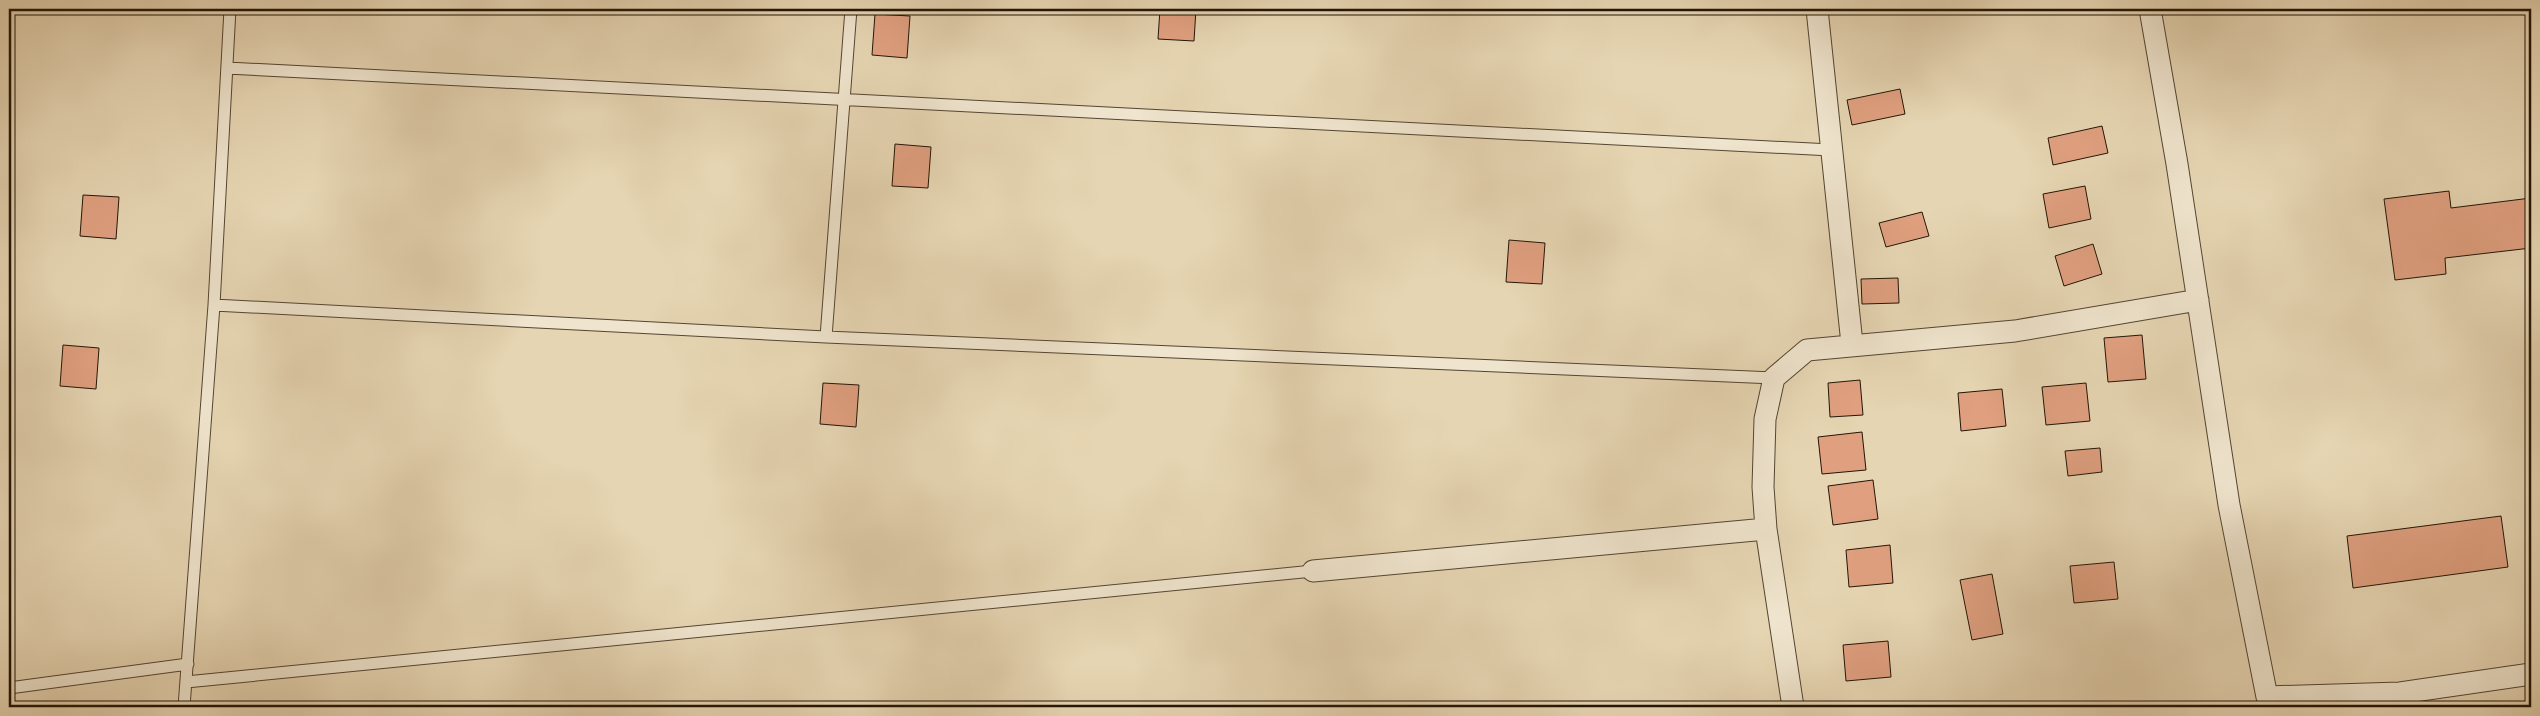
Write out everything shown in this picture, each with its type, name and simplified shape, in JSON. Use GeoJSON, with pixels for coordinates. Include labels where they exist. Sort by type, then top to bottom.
{"type":"FeatureCollection","features":[{"type":"Feature","properties":{"kind":"street"},"geometry":{"type":"LineString","coordinates":[[1817,9],[1852,344]]}},
{"type":"Feature","properties":{"kind":"street"},"geometry":{"type":"LineString","coordinates":[[2150,9],[2177,164],[2229,504],[2266,696],[2400,693],[2531,674]]}},
{"type":"Feature","properties":{"kind":"street"},"geometry":{"type":"LineString","coordinates":[[1793,707],[1766,529],[1763,487],[1765,419],[1774,378],[1807,350],[1852,344],[2015,331],[2198,300]]}},
{"type":"Feature","properties":{"kind":"street"},"geometry":{"type":"LineString","coordinates":[[1313,571],[1766,529]]}},
{"type":"Feature","properties":{"kind":"lane"},"geometry":{"type":"LineString","coordinates":[[184,707],[214,305],[230,9]]}},
{"type":"Feature","properties":{"kind":"lane"},"geometry":{"type":"LineString","coordinates":[[826,337],[851,9]]}},
{"type":"Feature","properties":{"kind":"lane"},"geometry":{"type":"LineString","coordinates":[[227,68],[1831,150]]}},
{"type":"Feature","properties":{"kind":"lane"},"geometry":{"type":"LineString","coordinates":[[214,305],[826,337],[1774,378]]}},
{"type":"Feature","properties":{"kind":"lane"},"geometry":{"type":"LineString","coordinates":[[186,682],[1313,571]]}},
{"type":"Feature","properties":{"kind":"lane"},"geometry":{"type":"LineString","coordinates":[[9,688],[188,664]]}},
{"type":"Feature","properties":{"kind":"building"},"geometry":{"type":"Polygon","coordinates":[[[117,9],[152,9],[152,13],[117,9]]]}},
{"type":"Feature","properties":{"kind":"building"},"geometry":{"type":"Polygon","coordinates":[[[1160,9],[1196,9],[1194,41],[1158,39],[1160,9]]]}},
{"type":"Feature","properties":{"kind":"building"},"geometry":{"type":"Polygon","coordinates":[[[875,14],[910,16],[907,58],[872,55],[875,14]]]}},
{"type":"Feature","properties":{"kind":"building"},"geometry":{"type":"Polygon","coordinates":[[[1900,89],[1905,114],[1852,125],[1847,100],[1900,89]]]}},
{"type":"Feature","properties":{"kind":"building"},"geometry":{"type":"Polygon","coordinates":[[[2102,126],[2108,153],[2053,165],[2048,138],[2102,126]]]}},
{"type":"Feature","properties":{"kind":"building"},"geometry":{"type":"Polygon","coordinates":[[[895,144],[931,147],[928,188],[892,186],[895,144]]]}},
{"type":"Feature","properties":{"kind":"building"},"geometry":{"type":"Polygon","coordinates":[[[2085,186],[2091,219],[2049,228],[2043,194],[2085,186]]]}},
{"type":"Feature","properties":{"kind":"building"},"geometry":{"type":"Polygon","coordinates":[[[2449,191],[2451,208],[2531,198],[2531,248],[2445,258],[2446,274],[2395,280],[2384,199],[2449,191]]]}},
{"type":"Feature","properties":{"kind":"building"},"geometry":{"type":"Polygon","coordinates":[[[83,195],[119,197],[116,239],[80,236],[83,195]]]}},
{"type":"Feature","properties":{"kind":"building"},"geometry":{"type":"Polygon","coordinates":[[[1922,212],[1929,236],[1886,247],[1879,223],[1922,212]]]}},
{"type":"Feature","properties":{"kind":"building"},"geometry":{"type":"Polygon","coordinates":[[[1509,240],[1545,243],[1542,284],[1506,282],[1509,240]]]}},
{"type":"Feature","properties":{"kind":"building"},"geometry":{"type":"Polygon","coordinates":[[[2093,244],[2102,274],[2064,286],[2055,256],[2093,244]]]}},
{"type":"Feature","properties":{"kind":"building"},"geometry":{"type":"Polygon","coordinates":[[[1898,278],[1899,303],[1862,304],[1861,279],[1898,278]]]}},
{"type":"Feature","properties":{"kind":"building"},"geometry":{"type":"Polygon","coordinates":[[[2142,335],[2146,379],[2108,382],[2104,338],[2142,335]]]}},
{"type":"Feature","properties":{"kind":"building"},"geometry":{"type":"Polygon","coordinates":[[[63,345],[99,348],[96,389],[60,386],[63,345]]]}},
{"type":"Feature","properties":{"kind":"building"},"geometry":{"type":"Polygon","coordinates":[[[1860,380],[1863,415],[1830,417],[1828,383],[1860,380]]]}},
{"type":"Feature","properties":{"kind":"building"},"geometry":{"type":"Polygon","coordinates":[[[823,383],[859,385],[856,427],[820,424],[823,383]]]}},
{"type":"Feature","properties":{"kind":"building"},"geometry":{"type":"Polygon","coordinates":[[[2086,383],[2090,421],[2046,425],[2042,387],[2086,383]]]}},
{"type":"Feature","properties":{"kind":"building"},"geometry":{"type":"Polygon","coordinates":[[[2002,389],[2006,426],[1961,431],[1958,393],[2002,389]]]}},
{"type":"Feature","properties":{"kind":"building"},"geometry":{"type":"Polygon","coordinates":[[[1862,432],[1866,470],[1822,474],[1818,437],[1862,432]]]}},
{"type":"Feature","properties":{"kind":"building"},"geometry":{"type":"Polygon","coordinates":[[[2100,448],[2102,472],[2068,476],[2065,451],[2100,448]]]}},
{"type":"Feature","properties":{"kind":"building"},"geometry":{"type":"Polygon","coordinates":[[[1873,480],[1878,519],[1833,525],[1828,486],[1873,480]]]}},
{"type":"Feature","properties":{"kind":"building"},"geometry":{"type":"Polygon","coordinates":[[[2501,516],[2508,567],[2353,588],[2347,536],[2501,516]]]}},
{"type":"Feature","properties":{"kind":"building"},"geometry":{"type":"Polygon","coordinates":[[[1890,545],[1893,583],[1849,587],[1846,550],[1890,545]]]}},
{"type":"Feature","properties":{"kind":"building"},"geometry":{"type":"Polygon","coordinates":[[[2114,562],[2118,599],[2074,603],[2070,566],[2114,562]]]}},
{"type":"Feature","properties":{"kind":"building"},"geometry":{"type":"Polygon","coordinates":[[[1992,574],[2003,634],[1972,640],[1960,580],[1992,574]]]}},
{"type":"Feature","properties":{"kind":"building"},"geometry":{"type":"Polygon","coordinates":[[[1888,641],[1891,677],[1846,681],[1843,645],[1888,641]]]}}]}
